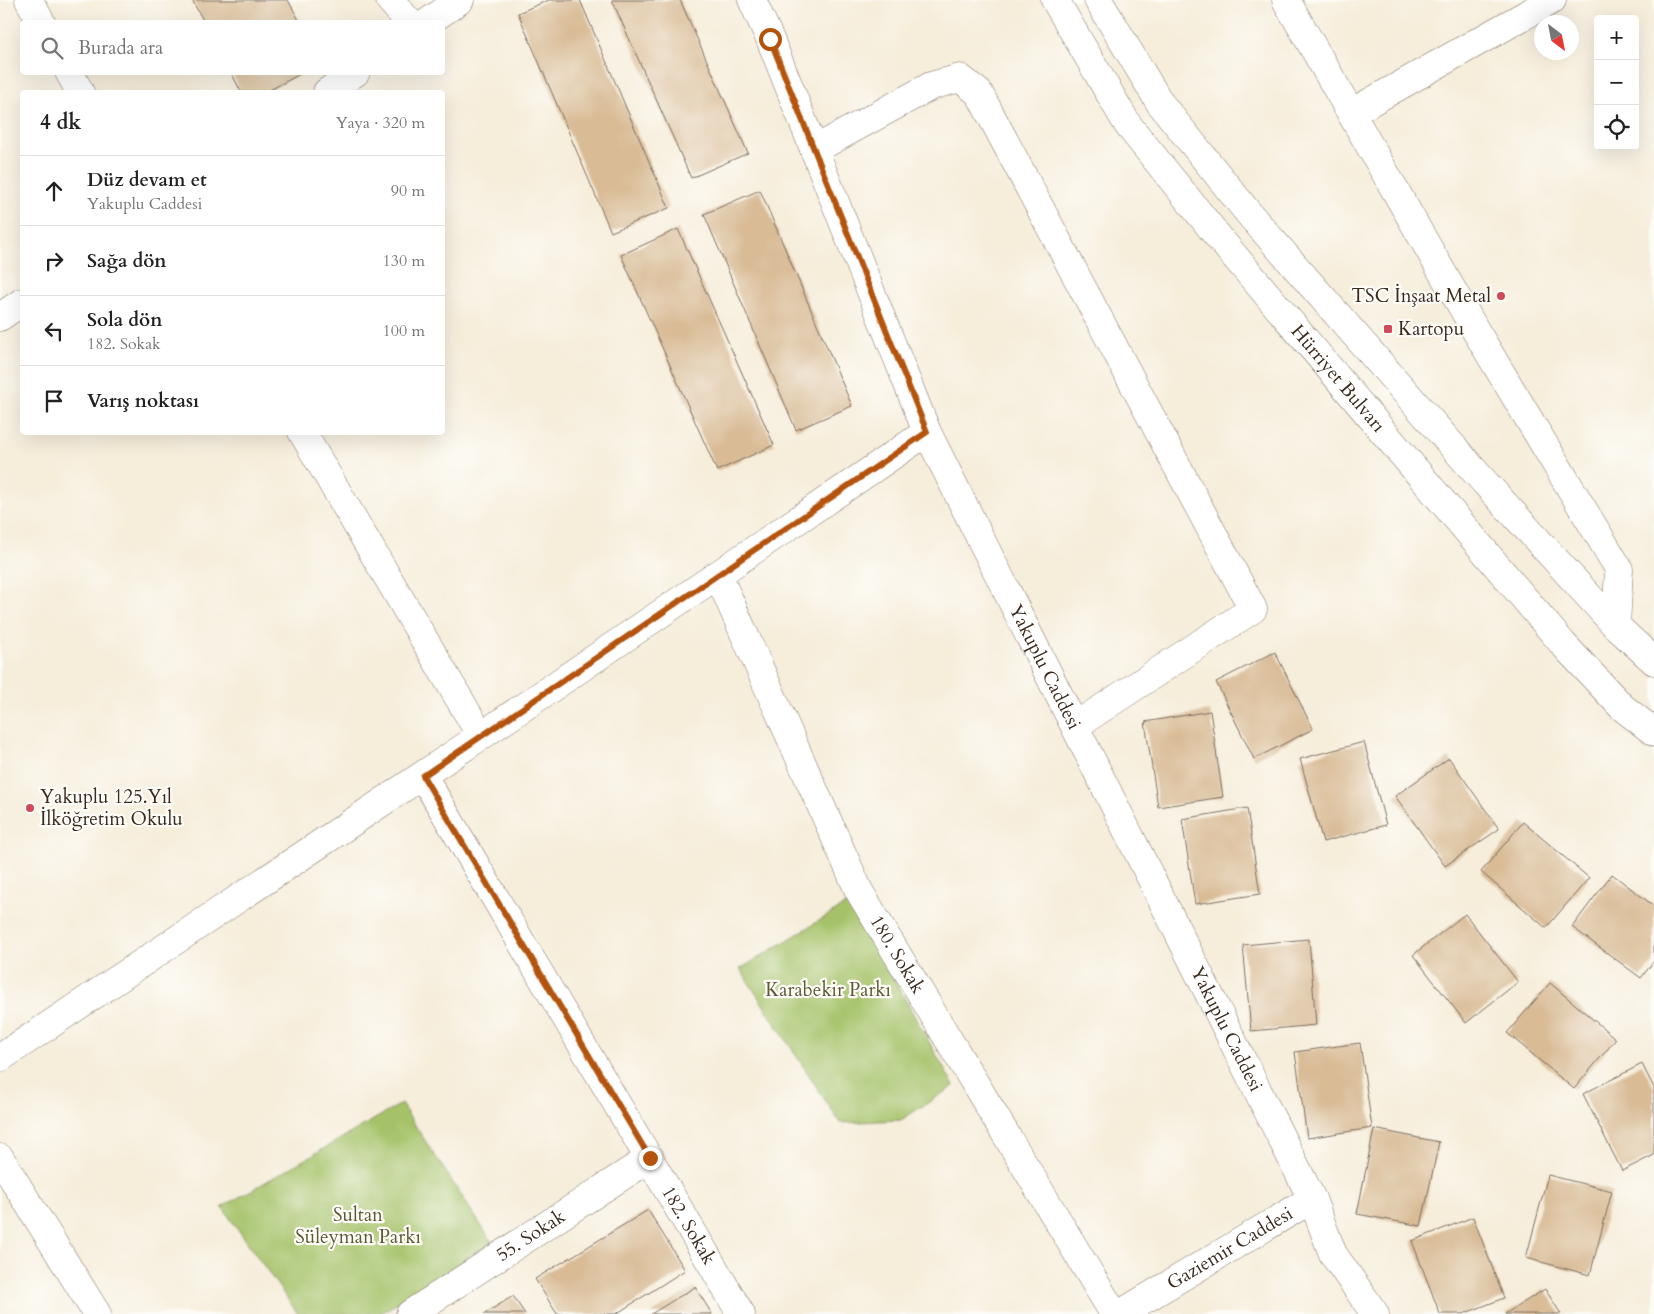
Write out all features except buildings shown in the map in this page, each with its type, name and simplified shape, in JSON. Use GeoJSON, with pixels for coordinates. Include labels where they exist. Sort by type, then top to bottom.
{"type":"FeatureCollection","features":[{"type":"Feature","properties":{"kind":"street"},"geometry":{"type":"LineString","coordinates":[[29,0],[41,20]]}},
{"type":"Feature","properties":{"kind":"street"},"geometry":{"type":"LineString","coordinates":[[390,0],[407,20]]}},
{"type":"Feature","properties":{"kind":"street"},"geometry":{"type":"LineString","coordinates":[[431,20],[460,0]]}},
{"type":"Feature","properties":{"kind":"street","name":"Yakuplu Caddesi"},"geometry":{"type":"LineString","coordinates":[[752,0],[927,432],[1312,1199],[1333,1254],[1375,1314]]}},
{"type":"Feature","properties":{"kind":"street","name":"Hürriyet Bulvarı"},"geometry":{"type":"LineString","coordinates":[[1055,0],[1128,125],[1214,231],[1562,644],[1622,707],[1654,732]]}},
{"type":"Feature","properties":{"kind":"street","name":"Hürriyet Bulvarı"},"geometry":{"type":"LineString","coordinates":[[1098,0],[1160,103],[1250,215],[1478,475],[1616,626],[1654,661]]}},
{"type":"Feature","properties":{"kind":"street"},"geometry":{"type":"LineString","coordinates":[[1286,0],[1477,333],[1619,569],[1616,626]]}},
{"type":"Feature","properties":{"kind":"street"},"geometry":{"type":"LineString","coordinates":[[1350,113],[1552,0]]}},
{"type":"Feature","properties":{"kind":"street"},"geometry":{"type":"LineString","coordinates":[[71,75],[79,90]]}},
{"type":"Feature","properties":{"kind":"street"},"geometry":{"type":"LineString","coordinates":[[330,90],[352,75]]}},
{"type":"Feature","properties":{"kind":"street"},"geometry":{"type":"LineString","coordinates":[[814,150],[931,86],[960,78],[979,94],[1253,609],[1075,726]]}},
{"type":"Feature","properties":{"kind":"street"},"geometry":{"type":"LineString","coordinates":[[0,317],[20,303]]}},
{"type":"Feature","properties":{"kind":"street"},"geometry":{"type":"LineString","coordinates":[[0,1058],[423,776],[927,432]]}},
{"type":"Feature","properties":{"kind":"street"},"geometry":{"type":"LineString","coordinates":[[304,435],[481,736]]}},
{"type":"Feature","properties":{"kind":"street","name":"180. Sokak"},"geometry":{"type":"LineString","coordinates":[[718,575],[859,891],[1114,1314]]}},
{"type":"Feature","properties":{"kind":"street","name":"182. Sokak"},"geometry":{"type":"LineString","coordinates":[[423,776],[741,1314]]}},
{"type":"Feature","properties":{"kind":"street"},"geometry":{"type":"LineString","coordinates":[[0,1158],[97,1314]]}},
{"type":"Feature","properties":{"kind":"street","name":"55. Sokak"},"geometry":{"type":"LineString","coordinates":[[410,1314],[650,1158]]}},
{"type":"Feature","properties":{"kind":"street","name":"Gaziemir Caddesi"},"geometry":{"type":"LineString","coordinates":[[1120,1314],[1312,1199]]}},
{"type":"Feature","properties":{"kind":"green space","name":"Karabekir Parkı"},"geometry":{"type":"Polygon","coordinates":[[[850,902],[954,1086],[901,1120],[840,1123],[740,969],[850,902]]]}},
{"type":"Feature","properties":{"kind":"green space","name":"Sultan Süleyman Parkı"},"geometry":{"type":"Polygon","coordinates":[[[401,1104],[492,1242],[380,1314],[298,1314],[222,1207],[401,1104]]]}},
{"type":"Feature","properties":{"kind":"place","name":"TSC İnşaat Metal"},"geometry":{"type":"Point","coordinates":[1501,296]}},
{"type":"Feature","properties":{"kind":"place","name":"Kartopu"},"geometry":{"type":"Point","coordinates":[1388,329]}},
{"type":"Feature","properties":{"kind":"place","name":"Yakuplu 125.Yıl İlköğretim Okulu"},"geometry":{"type":"Point","coordinates":[30,808]}},
{"type":"Feature","properties":{"kind":"route"},"geometry":{"type":"LineString","coordinates":[[650,1158],[423,776],[927,432],[770,39]]}}]}
